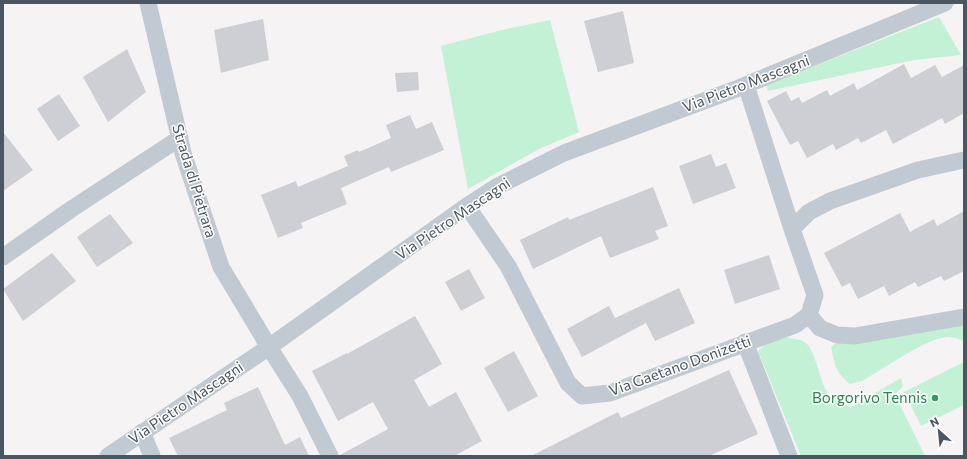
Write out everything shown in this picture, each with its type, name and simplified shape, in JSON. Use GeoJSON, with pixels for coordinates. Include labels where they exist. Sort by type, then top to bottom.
{"type":"FeatureCollection","features":[{"type":"Feature","properties":{"kind":"street","name":"Strada di Pietrara"},"geometry":{"type":"LineString","coordinates":[[148,3],[184,153],[221,267],[300,396],[330,456]]}},
{"type":"Feature","properties":{"kind":"street","name":"Via Pietro Mascagni"},"geometry":{"type":"LineString","coordinates":[[108,456],[269,347],[498,186],[564,153],[746,85],[945,3]]}},
{"type":"Feature","properties":{"kind":"street"},"geometry":{"type":"LineString","coordinates":[[746,85],[792,229],[815,294],[809,315],[820,328],[837,335],[855,336],[964,317]]}},
{"type":"Feature","properties":{"kind":"street"},"geometry":{"type":"LineString","coordinates":[[3,257],[73,208],[180,138]]}},
{"type":"Feature","properties":{"kind":"street"},"geometry":{"type":"LineString","coordinates":[[792,229],[809,212],[830,201],[918,170],[964,160]]}},
{"type":"Feature","properties":{"kind":"street","name":"Via Gaetano Donizetti"},"geometry":{"type":"LineString","coordinates":[[468,206],[508,266],[568,383],[582,396],[610,393],[745,342],[795,325],[809,315]]}},
{"type":"Feature","properties":{"kind":"street"},"geometry":{"type":"LineString","coordinates":[[745,342],[788,456]]}},
{"type":"Feature","properties":{"kind":"street"},"geometry":{"type":"LineString","coordinates":[[142,432],[152,456]]}},
{"type":"Feature","properties":{"kind":"green space"},"geometry":{"type":"Polygon","coordinates":[[[939,17],[961,55],[914,60],[768,91],[766,85],[939,17]]]}},
{"type":"Feature","properties":{"kind":"green space"},"geometry":{"type":"Polygon","coordinates":[[[550,20],[579,132],[539,149],[468,189],[441,46],[502,30],[550,20]]]}},
{"type":"Feature","properties":{"kind":"green space"},"geometry":{"type":"Polygon","coordinates":[[[964,324],[964,342],[947,337],[928,342],[862,381],[850,384],[838,372],[835,364],[831,347],[840,340],[964,324]]]}},
{"type":"Feature","properties":{"kind":"green space"},"geometry":{"type":"Polygon","coordinates":[[[785,337],[801,340],[807,345],[811,350],[829,395],[836,401],[851,407],[901,378],[903,386],[895,395],[925,456],[801,456],[758,351],[768,342],[785,337]]]}},
{"type":"Feature","properties":{"kind":"green space","name":"Borgorivo Tennis"},"geometry":{"type":"Polygon","coordinates":[[[964,362],[964,405],[921,426],[904,392],[964,362]]]}},
{"type":"Feature","properties":{"kind":"building"},"geometry":{"type":"Polygon","coordinates":[[[623,11],[634,63],[598,72],[584,21],[623,11]]]}},
{"type":"Feature","properties":{"kind":"building"},"geometry":{"type":"Polygon","coordinates":[[[263,19],[269,60],[221,73],[214,30],[263,19]]]}},
{"type":"Feature","properties":{"kind":"building"},"geometry":{"type":"Polygon","coordinates":[[[127,49],[146,92],[108,122],[83,77],[127,49]]]}},
{"type":"Feature","properties":{"kind":"building"},"geometry":{"type":"Polygon","coordinates":[[[904,64],[911,78],[935,65],[942,77],[964,65],[964,113],[945,124],[942,118],[893,144],[886,130],[861,143],[858,138],[836,150],[833,144],[807,158],[798,141],[790,145],[767,101],[786,91],[791,101],[799,97],[802,103],[827,90],[830,96],[854,83],[857,90],[904,64]]]}},
{"type":"Feature","properties":{"kind":"building"},"geometry":{"type":"Polygon","coordinates":[[[418,72],[419,90],[397,92],[395,73],[418,72]]]}},
{"type":"Feature","properties":{"kind":"building"},"geometry":{"type":"Polygon","coordinates":[[[59,94],[80,126],[58,141],[37,109],[59,94]]]}},
{"type":"Feature","properties":{"kind":"building"},"geometry":{"type":"Polygon","coordinates":[[[410,115],[416,129],[432,122],[444,150],[391,172],[389,167],[341,188],[347,204],[301,223],[303,228],[278,238],[261,195],[296,181],[298,187],[348,166],[344,156],[358,150],[359,152],[391,138],[386,125],[410,115]]]}},
{"type":"Feature","properties":{"kind":"building"},"geometry":{"type":"Polygon","coordinates":[[[3,132],[33,170],[3,191],[3,132]]]}},
{"type":"Feature","properties":{"kind":"building"},"geometry":{"type":"Polygon","coordinates":[[[711,154],[716,167],[726,163],[736,188],[693,204],[679,166],[711,154]]]}},
{"type":"Feature","properties":{"kind":"building"},"geometry":{"type":"Polygon","coordinates":[[[653,187],[668,226],[655,231],[659,239],[610,258],[601,236],[533,269],[520,240],[568,217],[569,220],[653,187]]]}},
{"type":"Feature","properties":{"kind":"building"},"geometry":{"type":"Polygon","coordinates":[[[964,211],[964,271],[944,281],[941,276],[918,287],[915,282],[889,296],[884,286],[858,299],[850,283],[842,287],[824,253],[900,213],[910,232],[934,219],[937,226],[964,211]]]}},
{"type":"Feature","properties":{"kind":"building"},"geometry":{"type":"Polygon","coordinates":[[[110,214],[133,243],[97,267],[77,237],[110,214]]]}},
{"type":"Feature","properties":{"kind":"building"},"geometry":{"type":"Polygon","coordinates":[[[52,253],[76,281],[23,321],[3,289],[52,253]]]}},
{"type":"Feature","properties":{"kind":"building"},"geometry":{"type":"Polygon","coordinates":[[[769,255],[780,289],[735,304],[724,270],[769,255]]]}},
{"type":"Feature","properties":{"kind":"building"},"geometry":{"type":"Polygon","coordinates":[[[469,269],[485,298],[461,311],[445,282],[469,269]]]}},
{"type":"Feature","properties":{"kind":"building"},"geometry":{"type":"Polygon","coordinates":[[[679,288],[695,323],[655,341],[646,323],[582,357],[567,329],[609,306],[615,318],[679,288]]]}},
{"type":"Feature","properties":{"kind":"building"},"geometry":{"type":"Polygon","coordinates":[[[415,316],[442,364],[414,380],[429,407],[456,392],[482,441],[454,456],[340,456],[388,429],[373,402],[338,421],[312,371],[347,354],[415,316]]]}},
{"type":"Feature","properties":{"kind":"building"},"geometry":{"type":"Polygon","coordinates":[[[514,351],[538,396],[508,412],[484,368],[514,351]]]}},
{"type":"Feature","properties":{"kind":"building"},"geometry":{"type":"Polygon","coordinates":[[[729,370],[758,434],[709,456],[531,456],[618,412],[621,418],[729,370]]]}},
{"type":"Feature","properties":{"kind":"building"},"geometry":{"type":"Polygon","coordinates":[[[258,387],[285,445],[300,437],[309,456],[178,456],[169,438],[227,410],[224,403],[258,387]]]}},
{"type":"Feature","properties":{"kind":"place","name":"Borgorivo Tennis"},"geometry":{"type":"Point","coordinates":[935,398]}}]}
